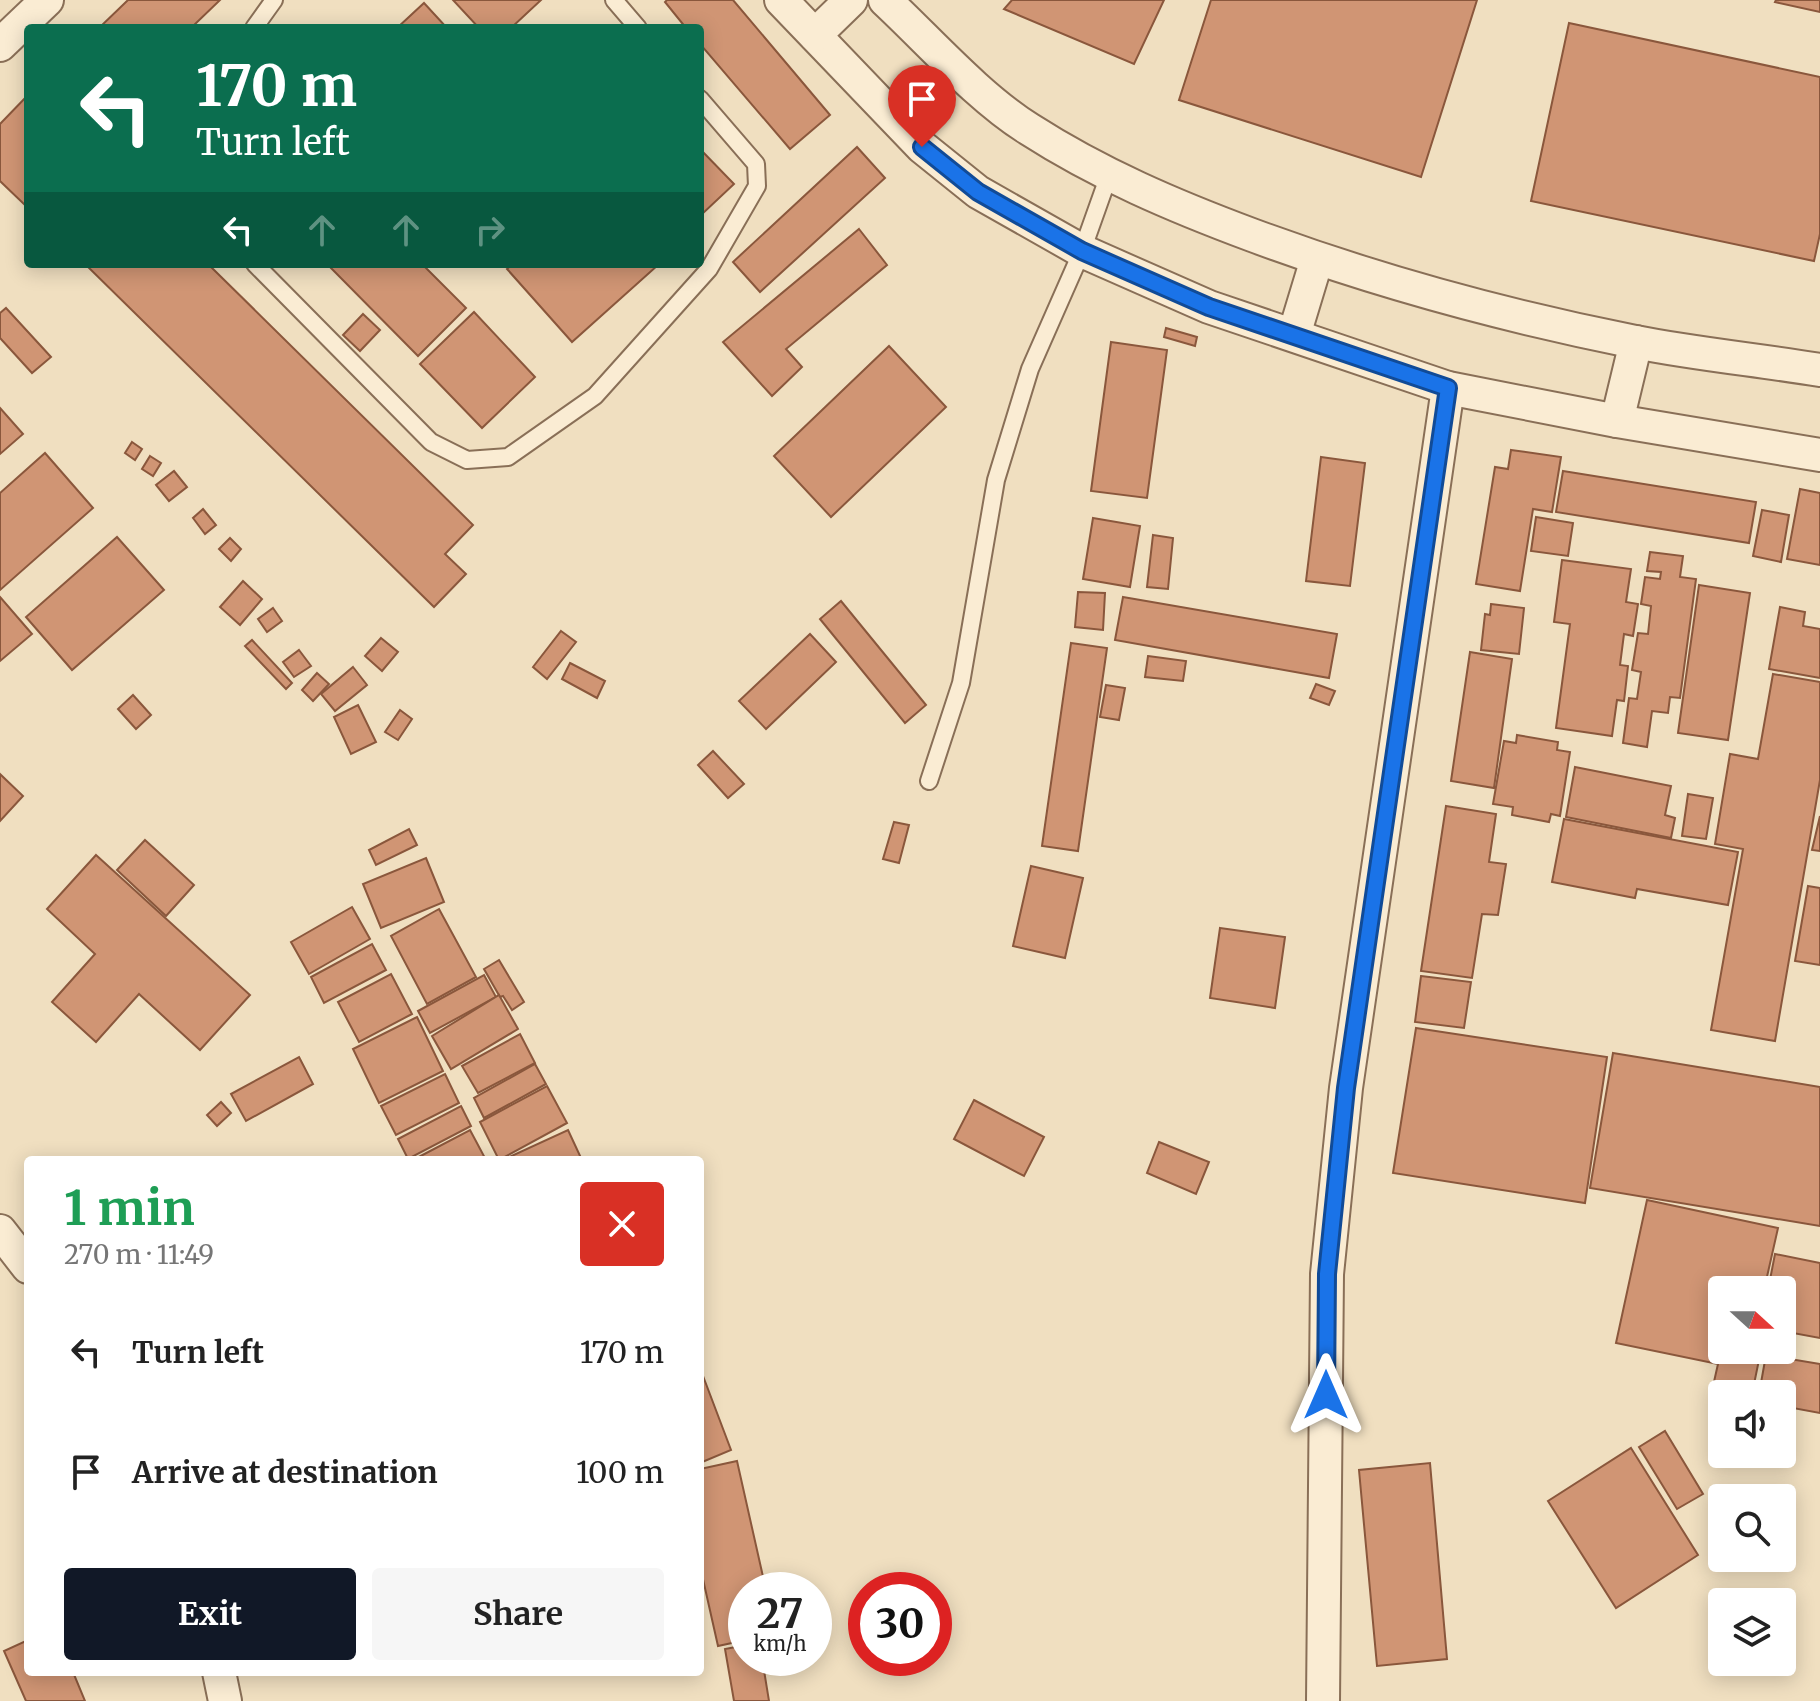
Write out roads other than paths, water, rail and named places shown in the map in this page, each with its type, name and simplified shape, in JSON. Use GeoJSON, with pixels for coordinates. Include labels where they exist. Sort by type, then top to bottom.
{"type":"FeatureCollection","features":[{"type":"Feature","properties":{"kind":"street"},"geometry":{"type":"LineString","coordinates":[[0,45],[47,0]]}},
{"type":"Feature","properties":{"kind":"street"},"geometry":{"type":"LineString","coordinates":[[781,0],[933,156],[978,192],[1082,251],[1209,307],[1448,388],[1617,421],[1820,455]]}},
{"type":"Feature","properties":{"kind":"street"},"geometry":{"type":"LineString","coordinates":[[815,35],[851,0]]}},
{"type":"Feature","properties":{"kind":"street"},"geometry":{"type":"LineString","coordinates":[[885,0],[1026,128],[1109,175],[1181,208],[1394,284],[1636,342],[1820,370]]}},
{"type":"Feature","properties":{"kind":"street"},"geometry":{"type":"LineString","coordinates":[[1294,335],[1317,259]]}},
{"type":"Feature","properties":{"kind":"street"},"geometry":{"type":"LineString","coordinates":[[1617,421],[1636,342]]}},
{"type":"Feature","properties":{"kind":"street"},"geometry":{"type":"LineString","coordinates":[[1323,1701],[1328,1258],[1346,1088],[1448,388]]}},
{"type":"Feature","properties":{"kind":"street"},"geometry":{"type":"LineString","coordinates":[[0,1231],[24,1262]]}},
{"type":"Feature","properties":{"kind":"street"},"geometry":{"type":"LineString","coordinates":[[220,1676],[225,1701]]}},
{"type":"Feature","properties":{"kind":"lane"},"geometry":{"type":"LineString","coordinates":[[257,24],[274,0]]}},
{"type":"Feature","properties":{"kind":"lane"},"geometry":{"type":"LineString","coordinates":[[614,0],[635,24]]}},
{"type":"Feature","properties":{"kind":"lane"},"geometry":{"type":"LineString","coordinates":[[259,268],[431,442],[467,460],[508,457],[595,396],[709,269],[757,186],[756,164],[704,104]]}},
{"type":"Feature","properties":{"kind":"lane"},"geometry":{"type":"LineString","coordinates":[[929,781],[961,683],[996,480],[1030,369],[1082,251],[1109,175]]}}]}
